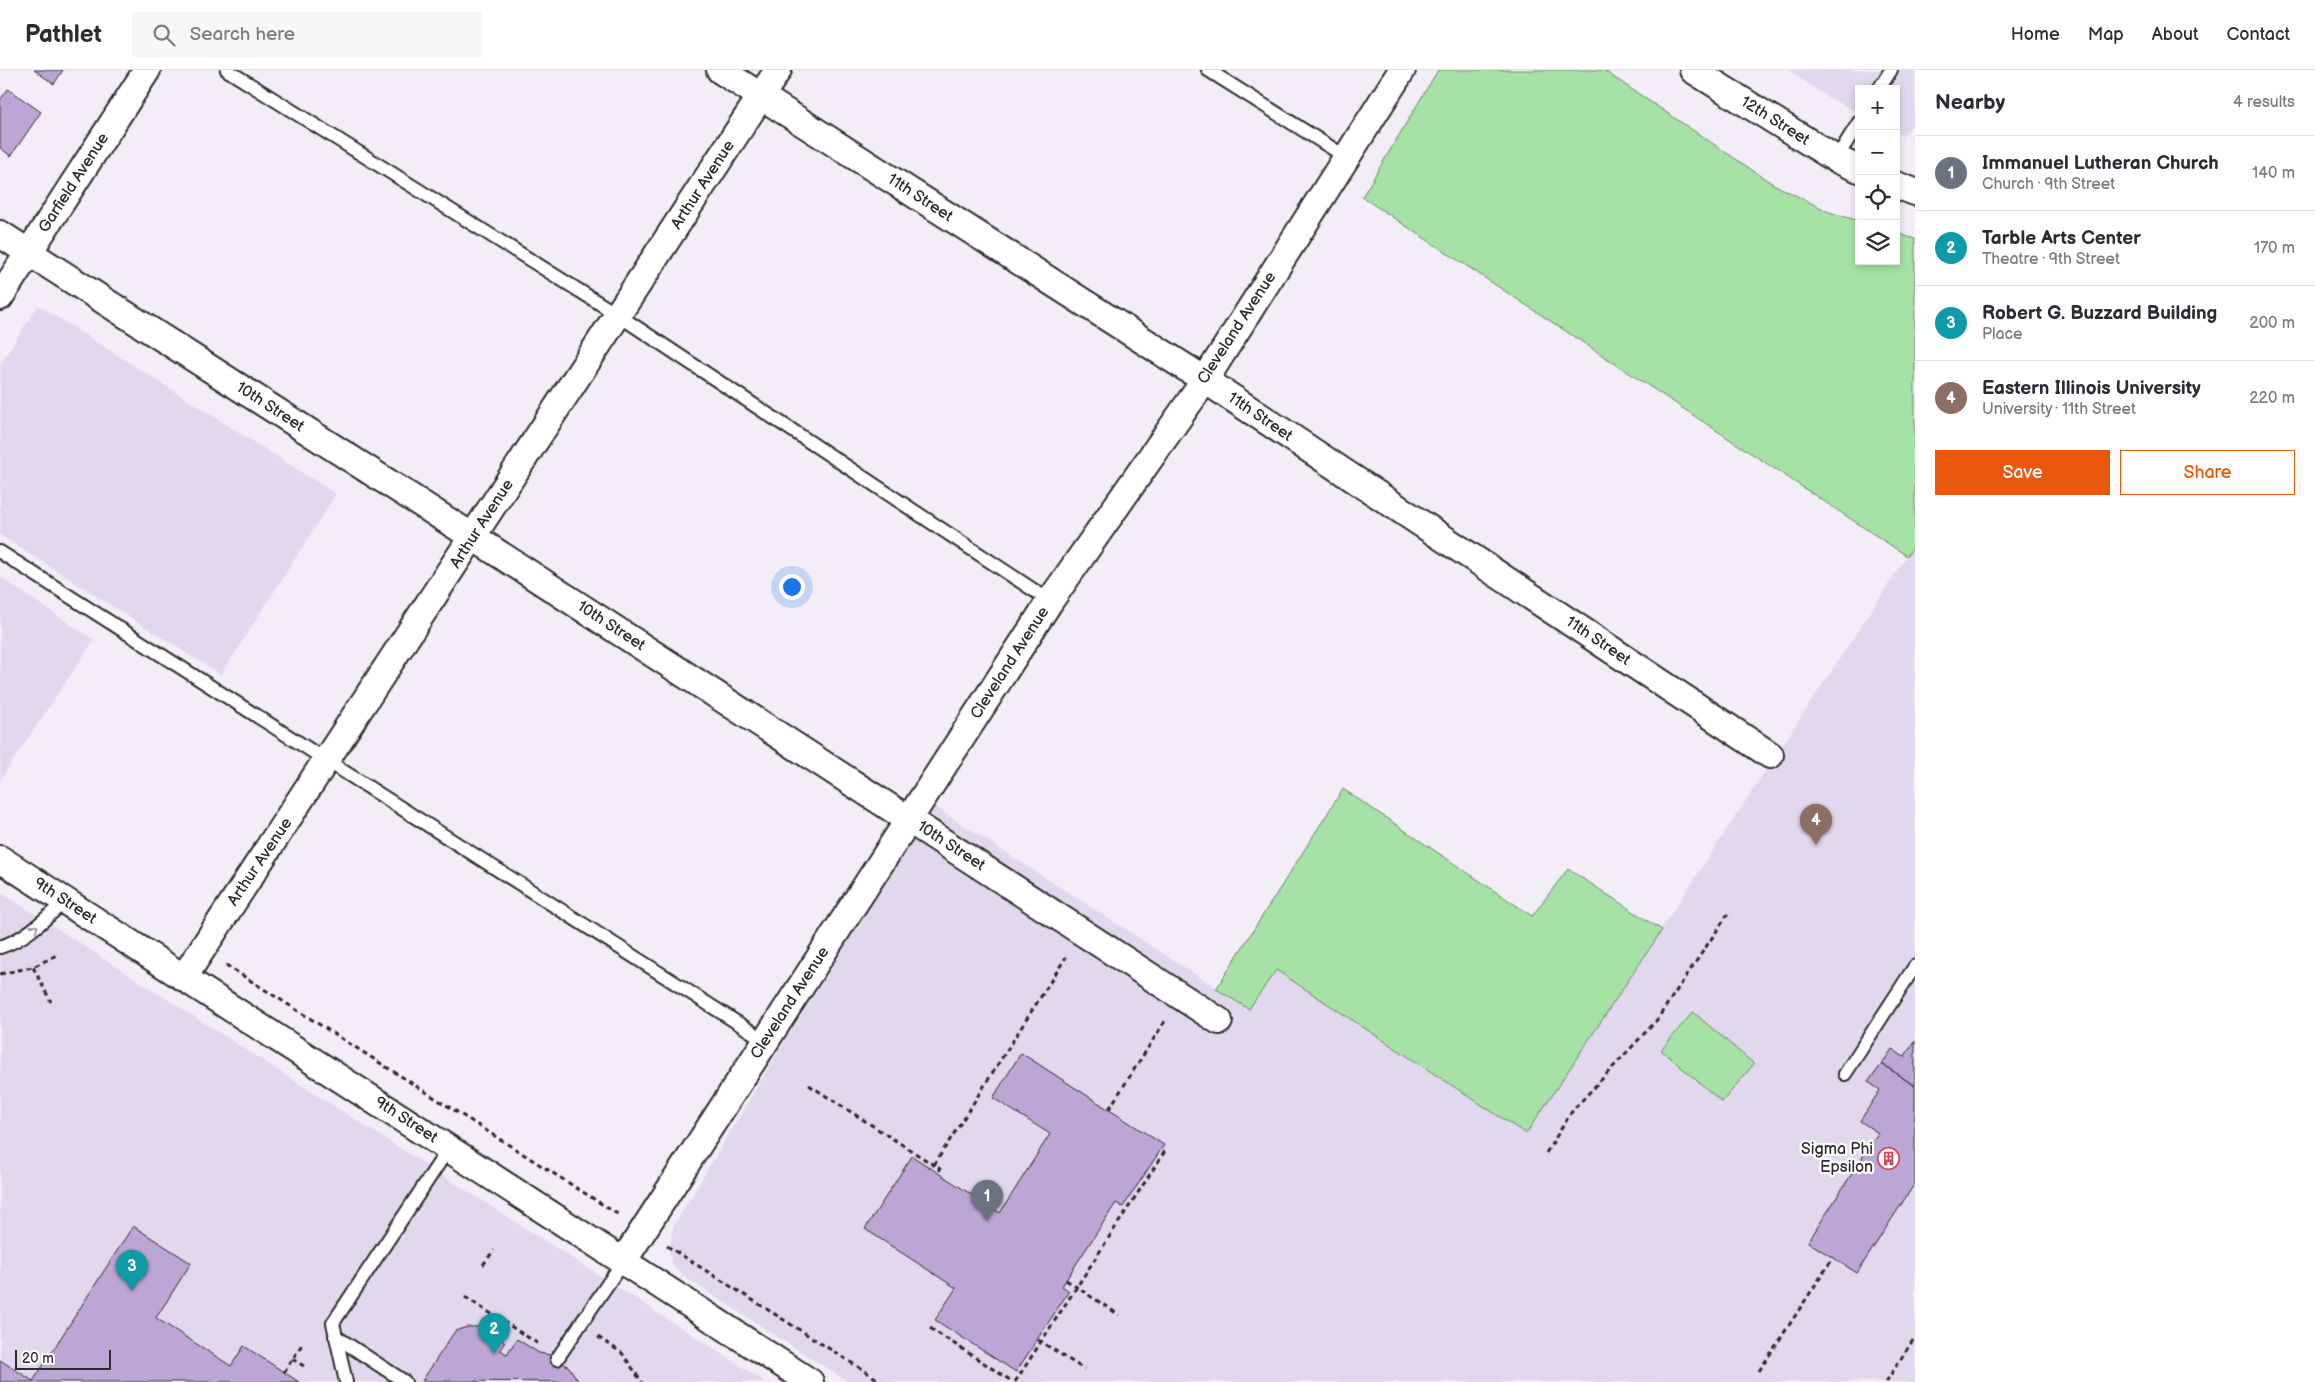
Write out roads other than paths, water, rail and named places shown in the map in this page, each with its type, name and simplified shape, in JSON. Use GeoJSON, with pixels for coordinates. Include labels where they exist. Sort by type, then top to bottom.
{"type":"FeatureCollection","features":[{"type":"Feature","properties":{"kind":"street","name":"Garfield Avenue"},"geometry":{"type":"LineString","coordinates":[[0,297],[147,70]]}},
{"type":"Feature","properties":{"kind":"street","name":"11th Street"},"geometry":{"type":"LineString","coordinates":[[720,70],[1204,380],[1770,755]]}},
{"type":"Feature","properties":{"kind":"street","name":"Arthur Avenue"},"geometry":{"type":"LineString","coordinates":[[184,977],[328,760],[778,70]]}},
{"type":"Feature","properties":{"kind":"street","name":"Cleveland Avenue"},"geometry":{"type":"LineString","coordinates":[[624,1260],[1050,601],[1204,380],[1402,70]]}},
{"type":"Feature","properties":{"kind":"street","name":"12th Street"},"geometry":{"type":"LineString","coordinates":[[1694,70],[1848,164]]}},
{"type":"Feature","properties":{"kind":"street"},"geometry":{"type":"LineString","coordinates":[[1900,186],[1915,192]]}},
{"type":"Feature","properties":{"kind":"street","name":"10th Street"},"geometry":{"type":"LineString","coordinates":[[0,234],[474,537],[1219,1021]]}},
{"type":"Feature","properties":{"kind":"street","name":"9th Street"},"geometry":{"type":"LineString","coordinates":[[0,860],[624,1260],[810,1382]]}},
{"type":"Feature","properties":{"kind":"lane"},"geometry":{"type":"LineString","coordinates":[[227,70],[618,315],[1050,601]]}},
{"type":"Feature","properties":{"kind":"lane"},"geometry":{"type":"LineString","coordinates":[[1208,70],[1346,158]]}},
{"type":"Feature","properties":{"kind":"lane"},"geometry":{"type":"LineString","coordinates":[[1881,85],[1890,70]]}},
{"type":"Feature","properties":{"kind":"lane"},"geometry":{"type":"LineString","coordinates":[[1848,164],[1857,130]]}},
{"type":"Feature","properties":{"kind":"lane"},"geometry":{"type":"LineString","coordinates":[[0,552],[766,1040]]}},
{"type":"Feature","properties":{"kind":"lane"},"geometry":{"type":"LineString","coordinates":[[0,946],[13,943],[65,901]]}},
{"type":"Feature","properties":{"kind":"lane"},"geometry":{"type":"LineString","coordinates":[[1845,1074],[1915,966]]}},
{"type":"Feature","properties":{"kind":"lane"},"geometry":{"type":"LineString","coordinates":[[346,1382],[333,1323],[449,1148]]}},
{"type":"Feature","properties":{"kind":"lane"},"geometry":{"type":"LineString","coordinates":[[558,1358],[579,1324],[624,1260]]}},
{"type":"Feature","properties":{"kind":"lane"},"geometry":{"type":"LineString","coordinates":[[335,1336],[405,1382]]}},
{"type":"Feature","properties":{"kind":"place","name":"Eastern Illinois University"},"geometry":{"type":"Point","coordinates":[1816,845]}},
{"type":"Feature","properties":{"kind":"place","name":"Sigma Phi Epsilon"},"geometry":{"type":"Point","coordinates":[1889,1158]}},
{"type":"Feature","properties":{"kind":"place","name":"Immanuel Lutheran Church"},"geometry":{"type":"Point","coordinates":[987,1221]}},
{"type":"Feature","properties":{"kind":"place","name":"Robert G. Buzzard Building"},"geometry":{"type":"Point","coordinates":[132,1291]}},
{"type":"Feature","properties":{"kind":"place","name":"Tarble Arts Center"},"geometry":{"type":"Point","coordinates":[494,1354]}}]}
